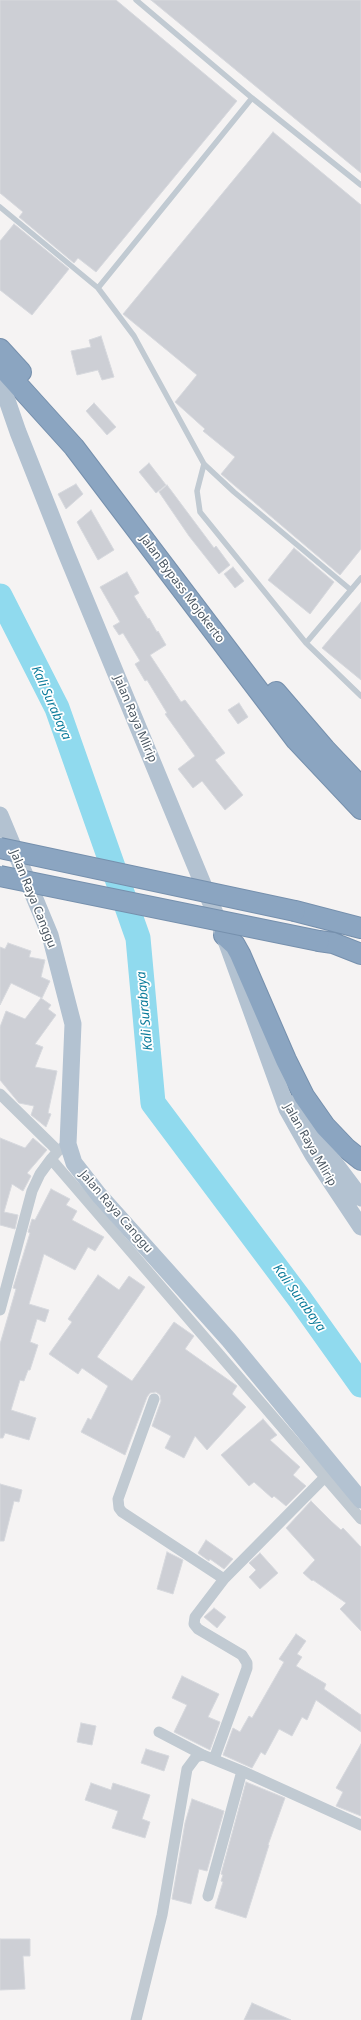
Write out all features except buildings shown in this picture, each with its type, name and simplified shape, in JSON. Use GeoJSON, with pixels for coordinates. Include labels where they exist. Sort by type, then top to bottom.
{"type":"FeatureCollection","features":[{"type":"Feature","properties":{"kind":"highway","name":"Jalan Bypass Mojokerto"},"geometry":{"type":"LineString","coordinates":[[2,367],[85,440],[289,707],[361,788]]}},
{"type":"Feature","properties":{"kind":"highway","name":"Jalan Bypass Mojokerto"},"geometry":{"type":"LineString","coordinates":[[2,367],[74,447],[296,740],[361,810]]}},
{"type":"Feature","properties":{"kind":"highway"},"geometry":{"type":"LineString","coordinates":[[0,848],[295,911],[361,928]]}},
{"type":"Feature","properties":{"kind":"highway"},"geometry":{"type":"LineString","coordinates":[[0,876],[361,949]]}},
{"type":"Feature","properties":{"kind":"highway"},"geometry":{"type":"LineString","coordinates":[[224,934],[235,945],[240,954],[286,1060],[304,1096],[325,1126],[346,1148],[361,1160]]}},
{"type":"Feature","properties":{"kind":"highway"},"geometry":{"type":"LineString","coordinates":[[326,942],[361,954]]}},
{"type":"Feature","properties":{"kind":"main road","name":"Jalan Raya Mlirip"},"geometry":{"type":"LineString","coordinates":[[2,367],[18,432],[66,553],[224,934],[267,1059],[287,1109],[313,1155],[361,1226]]}},
{"type":"Feature","properties":{"kind":"main road","name":"Jalan Raya Canggu"},"geometry":{"type":"LineString","coordinates":[[0,815],[50,935],[73,1024],[59,1151],[74,1163],[99,1195],[230,1340],[361,1500]]}},
{"type":"Feature","properties":{"kind":"main road","name":"Jalan Raya Mlirip"},"geometry":{"type":"LineString","coordinates":[[267,1059],[322,1146],[361,1198]]}},
{"type":"Feature","properties":{"kind":"street"},"geometry":{"type":"LineString","coordinates":[[0,1094],[59,1151],[361,1519]]}},
{"type":"Feature","properties":{"kind":"street"},"geometry":{"type":"LineString","coordinates":[[0,1310],[32,1191],[40,1174],[59,1151]]}},
{"type":"Feature","properties":{"kind":"street"},"geometry":{"type":"LineString","coordinates":[[154,1399],[117,1504],[122,1512],[224,1579]]}},
{"type":"Feature","properties":{"kind":"street"},"geometry":{"type":"LineString","coordinates":[[214,1759],[247,1668],[247,1663],[242,1655],[198,1629],[194,1624],[195,1617],[224,1579],[325,1477]]}},
{"type":"Feature","properties":{"kind":"street"},"geometry":{"type":"LineString","coordinates":[[159,1732],[203,1755],[361,1825]]}},
{"type":"Feature","properties":{"kind":"street"},"geometry":{"type":"LineString","coordinates":[[136,2020],[162,1915],[187,1769],[196,1757],[203,1755]]}},
{"type":"Feature","properties":{"kind":"street"},"geometry":{"type":"LineString","coordinates":[[208,1896],[242,1771]]}},
{"type":"Feature","properties":{"kind":"lane"},"geometry":{"type":"LineString","coordinates":[[136,0],[252,98],[361,185]]}},
{"type":"Feature","properties":{"kind":"lane"},"geometry":{"type":"LineString","coordinates":[[98,288],[252,98]]}},
{"type":"Feature","properties":{"kind":"lane"},"geometry":{"type":"LineString","coordinates":[[0,207],[98,288],[134,336],[204,464],[234,492],[351,590]]}},
{"type":"Feature","properties":{"kind":"lane"},"geometry":{"type":"LineString","coordinates":[[204,464],[197,491],[200,512],[306,643],[361,696]]}},
{"type":"Feature","properties":{"kind":"lane"},"geometry":{"type":"LineString","coordinates":[[306,643],[361,578]]}},
{"type":"Feature","properties":{"kind":"waterway","name":"Kali Surabaya"},"geometry":{"type":"LineString","coordinates":[[0,596],[57,708],[138,938],[153,1103],[299,1298],[361,1385]]}}]}
